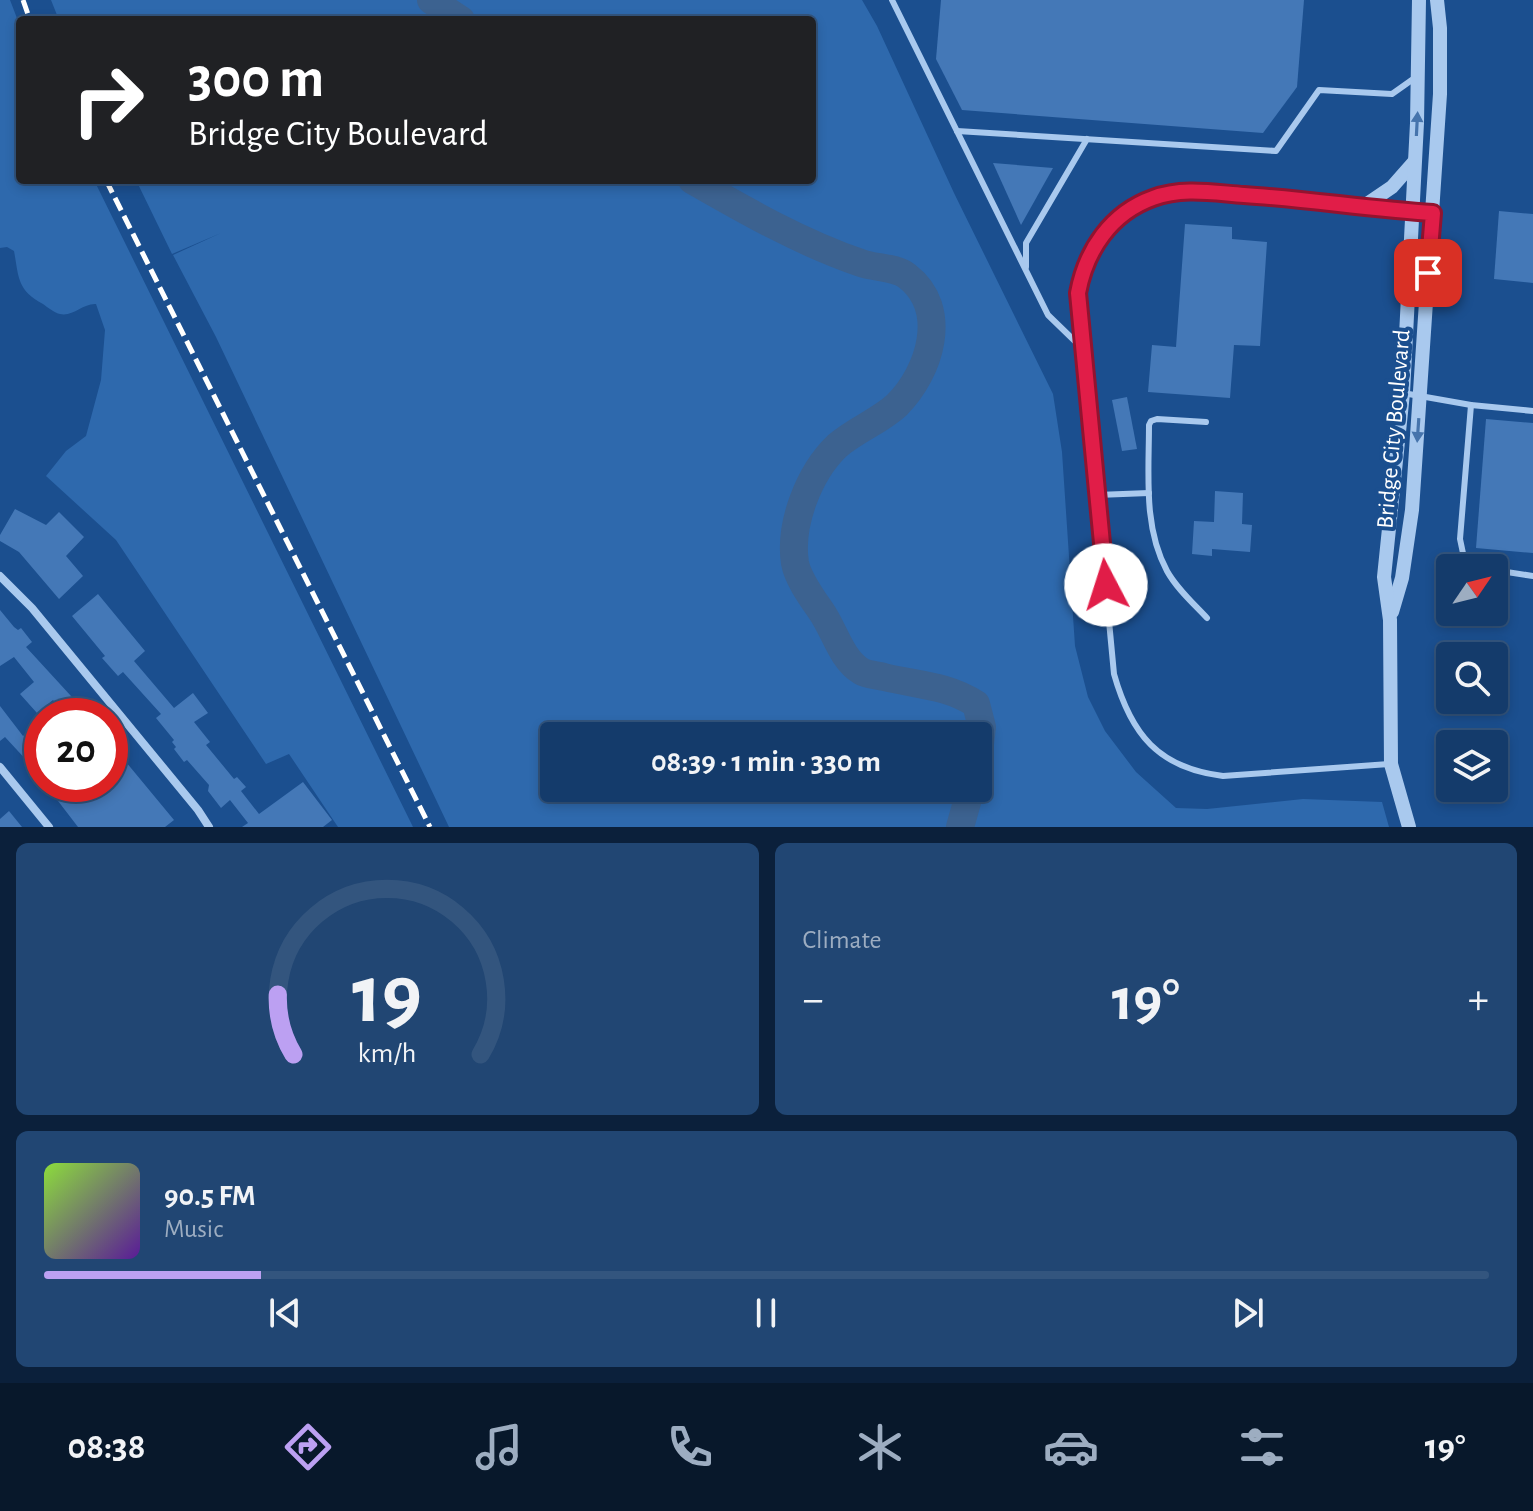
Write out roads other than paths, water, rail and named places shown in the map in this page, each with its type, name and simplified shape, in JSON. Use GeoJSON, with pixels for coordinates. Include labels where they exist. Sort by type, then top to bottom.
{"type":"FeatureCollection","features":[{"type":"Feature","properties":{"kind":"street","name":"Bridge City Boulevard"},"geometry":{"type":"LineString","coordinates":[[1409,827],[1391,764],[1390,620],[1384,577],[1403,393],[1419,75],[1419,0]]}},
{"type":"Feature","properties":{"kind":"street","name":"Bridge City Boulevard"},"geometry":{"type":"LineString","coordinates":[[1390,620],[1402,578],[1412,510],[1440,94],[1437,0]]}},
{"type":"Feature","properties":{"kind":"street"},"geometry":{"type":"LineString","coordinates":[[1364,206],[1392,187],[1414,162]]}},
{"type":"Feature","properties":{"kind":"street"},"geometry":{"type":"LineString","coordinates":[[0,576],[32,608],[116,708],[209,827]]}},
{"type":"Feature","properties":{"kind":"street"},"geometry":{"type":"LineString","coordinates":[[1384,577],[1402,578]]}},
{"type":"Feature","properties":{"kind":"street"},"geometry":{"type":"LineString","coordinates":[[0,767],[49,827]]}},
{"type":"Feature","properties":{"kind":"lane"},"geometry":{"type":"LineString","coordinates":[[892,0],[1048,315],[1082,348]]}},
{"type":"Feature","properties":{"kind":"lane"},"geometry":{"type":"LineString","coordinates":[[957,131],[1276,151],[1319,90],[1392,94],[1419,75]]}},
{"type":"Feature","properties":{"kind":"lane"},"geometry":{"type":"LineString","coordinates":[[1026,271],[1026,243],[1087,139]]}},
{"type":"Feature","properties":{"kind":"lane"},"geometry":{"type":"LineString","coordinates":[[1391,764],[1223,776],[1197,773],[1175,763],[1135,729],[1123,705],[1114,674],[1078,293],[1084,267],[1098,239],[1116,220],[1138,205],[1176,192],[1195,191],[1433,213]]}},
{"type":"Feature","properties":{"kind":"lane"},"geometry":{"type":"LineString","coordinates":[[1403,393],[1471,405],[1533,411]]}},
{"type":"Feature","properties":{"kind":"lane"},"geometry":{"type":"LineString","coordinates":[[1463,554],[1460,539],[1471,405]]}},
{"type":"Feature","properties":{"kind":"lane"},"geometry":{"type":"LineString","coordinates":[[1206,422],[1151,421],[1149,517],[1166,569],[1179,589],[1207,618]]}},
{"type":"Feature","properties":{"kind":"lane"},"geometry":{"type":"LineString","coordinates":[[1097,495],[1149,493]]}},
{"type":"Feature","properties":{"kind":"lane"},"geometry":{"type":"LineString","coordinates":[[1508,572],[1533,576]]}},
{"type":"Feature","properties":{"kind":"waterway"},"geometry":{"type":"LineString","coordinates":[[431,0],[455,16]]}},
{"type":"Feature","properties":{"kind":"waterway"},"geometry":{"type":"LineString","coordinates":[[699,184],[817,246],[861,263],[902,273],[920,290],[928,305],[930,340],[919,376],[897,405],[837,446],[818,470],[798,516],[795,563],[806,588],[854,666],[869,674],[943,689],[965,698],[976,704],[981,722]]}},
{"type":"Feature","properties":{"kind":"waterway"},"geometry":{"type":"LineString","coordinates":[[960,827],[967,802]]}},
{"type":"Feature","properties":{"kind":"railway"},"geometry":{"type":"LineString","coordinates":[[23,0],[29,16]]}},
{"type":"Feature","properties":{"kind":"railway"},"geometry":{"type":"LineString","coordinates":[[108,184],[430,827]]}}]}
